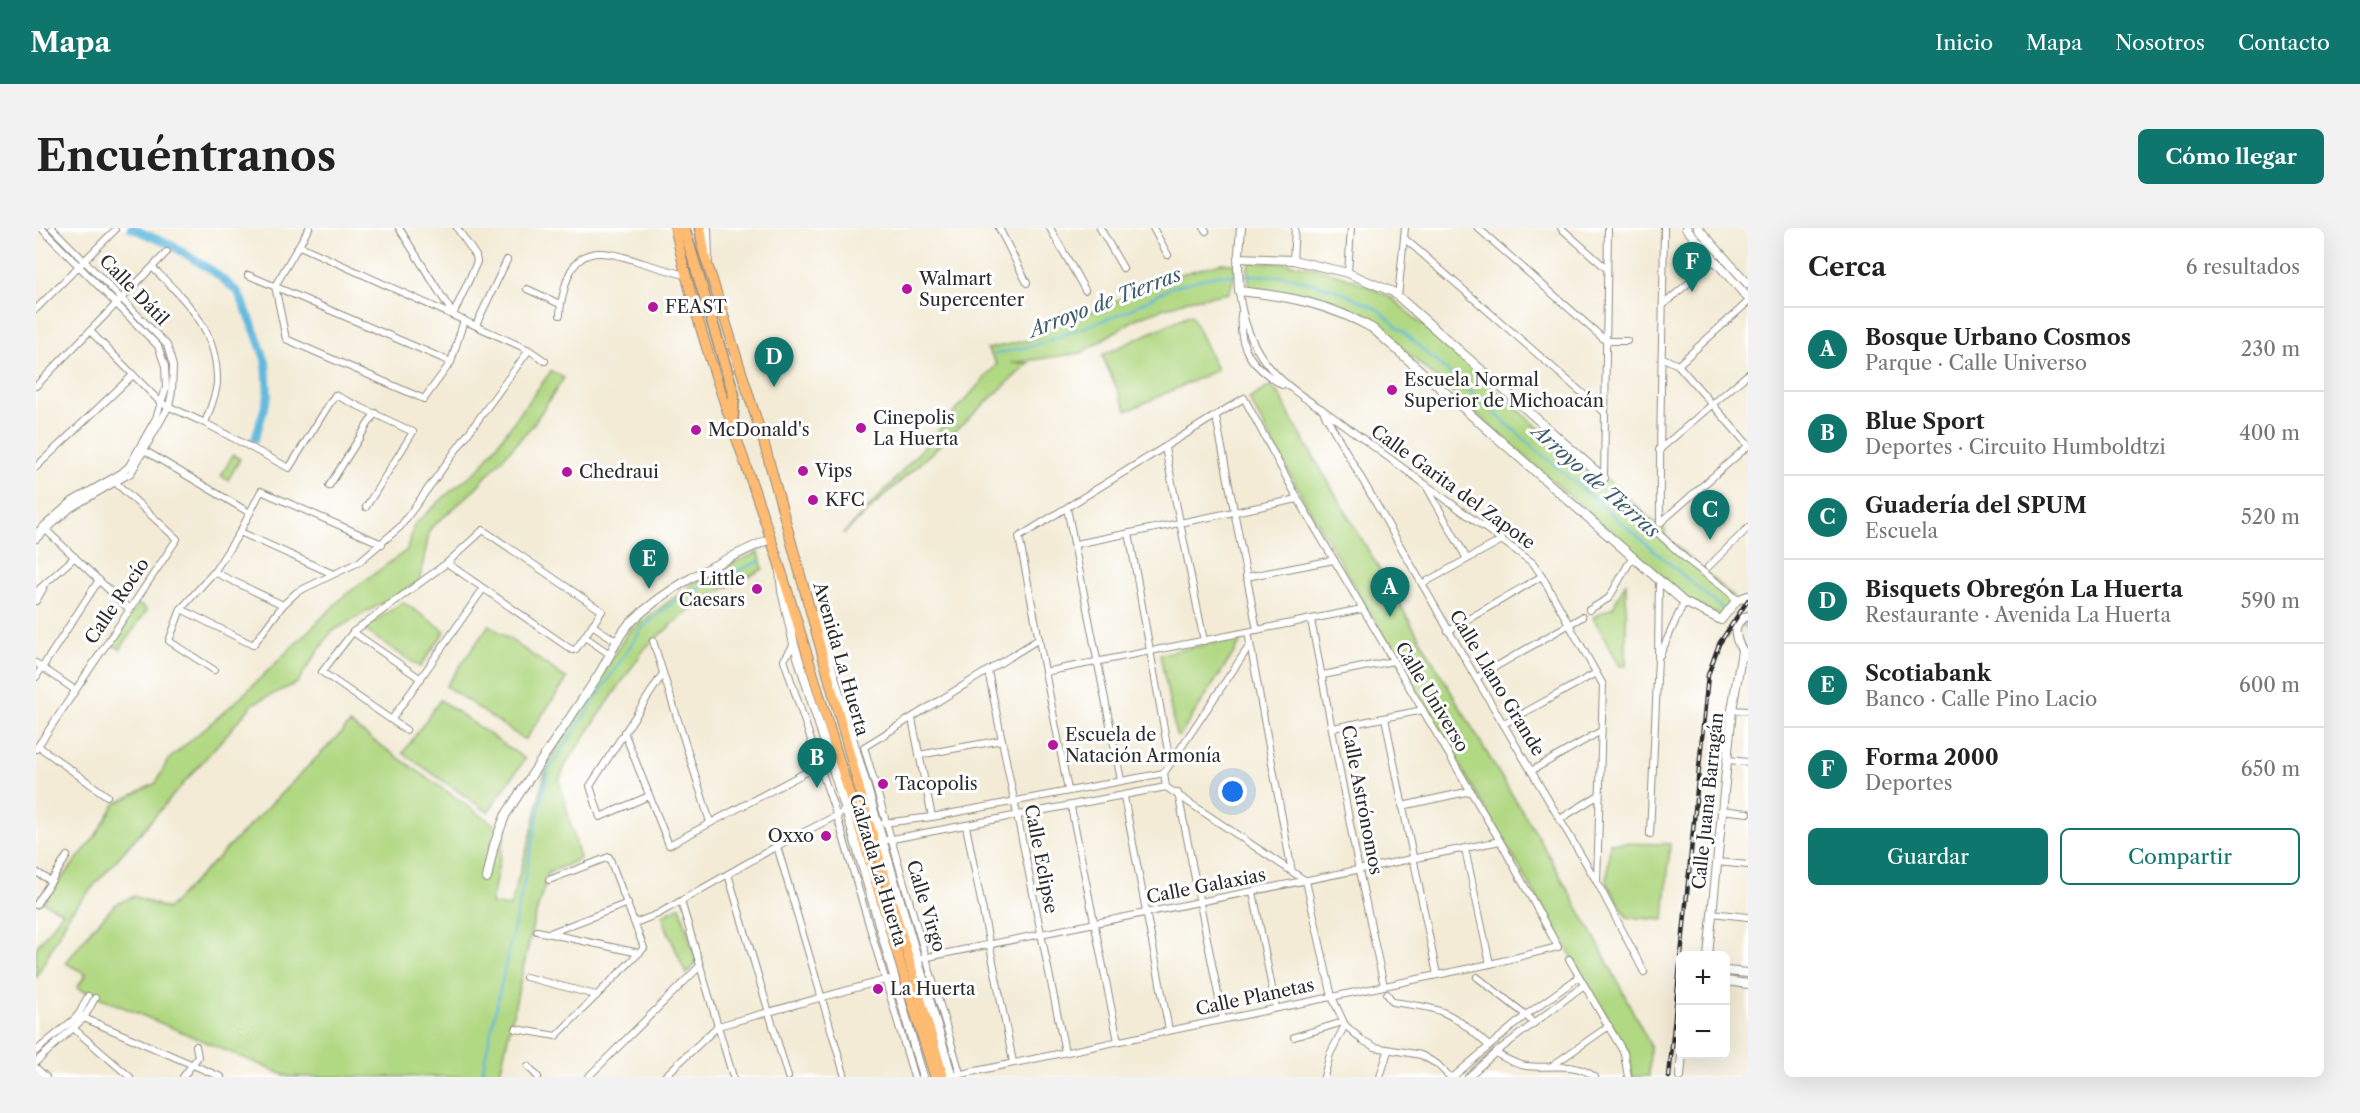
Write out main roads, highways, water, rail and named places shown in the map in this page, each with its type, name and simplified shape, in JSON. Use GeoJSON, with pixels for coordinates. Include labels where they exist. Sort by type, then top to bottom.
{"type":"FeatureCollection","features":[{"type":"Feature","properties":{"kind":"highway"},"geometry":{"type":"LineString","coordinates":[[698,228],[704,251]]}},
{"type":"Feature","properties":{"kind":"highway"},"geometry":{"type":"LineString","coordinates":[[685,233],[734,395],[732,428]]}},
{"type":"Feature","properties":{"kind":"main road","name":"Avenida La Huerta"},"geometry":{"type":"LineString","coordinates":[[675,228],[684,275],[732,428],[780,567],[854,806],[866,825],[883,840],[914,960],[951,1076]]}},
{"type":"Feature","properties":{"kind":"main road","name":"Avenida La Huerta"},"geometry":{"type":"LineString","coordinates":[[704,251],[764,443],[805,593],[854,806]]}},
{"type":"Feature","properties":{"kind":"main road","name":"Avenida La Huerta"},"geometry":{"type":"LineString","coordinates":[[866,825],[863,836],[899,976],[935,1077]]}},
{"type":"Feature","properties":{"kind":"waterway"},"geometry":{"type":"LineString","coordinates":[[131,228],[173,246],[214,272],[238,292],[266,362],[268,396],[255,439]]}},
{"type":"Feature","properties":{"kind":"waterway","name":"Arroyo de Tierras"},"geometry":{"type":"LineString","coordinates":[[995,354],[1036,345],[1123,313],[1172,287],[1218,275],[1235,275]]}},
{"type":"Feature","properties":{"kind":"waterway","name":"Arroyo de Tierras"},"geometry":{"type":"LineString","coordinates":[[1241,275],[1285,276],[1337,290],[1377,309],[1540,453],[1725,611]]}},
{"type":"Feature","properties":{"kind":"waterway"},"geometry":{"type":"LineString","coordinates":[[481,1077],[548,771],[642,628],[674,602],[760,561]]}},
{"type":"Feature","properties":{"kind":"waterway","name":"Arroyo de Tierras"},"geometry":{"type":"LineString","coordinates":[[1741,624],[1748,630]]}},
{"type":"Feature","properties":{"kind":"railway"},"geometry":{"type":"LineString","coordinates":[[1681,951],[1708,675],[1719,644],[1748,600]]}},
{"type":"Feature","properties":{"kind":"railway"},"geometry":{"type":"LineString","coordinates":[[1669,1077],[1676,1005]]}},
{"type":"Feature","properties":{"kind":"place","name":"Walmart Supercenter"},"geometry":{"type":"Point","coordinates":[907,289]}},
{"type":"Feature","properties":{"kind":"place","name":"Forma 2000"},"geometry":{"type":"Point","coordinates":[1692,292]}},
{"type":"Feature","properties":{"kind":"place","name":"FEAST"},"geometry":{"type":"Point","coordinates":[653,307]}},
{"type":"Feature","properties":{"kind":"place","name":"Bisquets Obregón La Huerta"},"geometry":{"type":"Point","coordinates":[774,387]}},
{"type":"Feature","properties":{"kind":"place","name":"Escuela Normal Superior de Michoacán"},"geometry":{"type":"Point","coordinates":[1392,390]}},
{"type":"Feature","properties":{"kind":"place","name":"Cinepolis La Huerta"},"geometry":{"type":"Point","coordinates":[861,428]}},
{"type":"Feature","properties":{"kind":"place","name":"McDonald's"},"geometry":{"type":"Point","coordinates":[696,430]}},
{"type":"Feature","properties":{"kind":"place","name":"Vips"},"geometry":{"type":"Point","coordinates":[803,471]}},
{"type":"Feature","properties":{"kind":"place","name":"Chedraui"},"geometry":{"type":"Point","coordinates":[567,472]}},
{"type":"Feature","properties":{"kind":"place","name":"KFC"},"geometry":{"type":"Point","coordinates":[813,500]}},
{"type":"Feature","properties":{"kind":"place","name":"Guadería del SPUM"},"geometry":{"type":"Point","coordinates":[1710,540]}},
{"type":"Feature","properties":{"kind":"place","name":"Scotiabank"},"geometry":{"type":"Point","coordinates":[649,589]}},
{"type":"Feature","properties":{"kind":"place","name":"Little Caesars"},"geometry":{"type":"Point","coordinates":[757,589]}},
{"type":"Feature","properties":{"kind":"place","name":"Bosque Urbano Cosmos"},"geometry":{"type":"Point","coordinates":[1390,617]}},
{"type":"Feature","properties":{"kind":"place","name":"Escuela de Natación Armonía"},"geometry":{"type":"Point","coordinates":[1053,745]}},
{"type":"Feature","properties":{"kind":"place","name":"Tacopolis"},"geometry":{"type":"Point","coordinates":[883,784]}},
{"type":"Feature","properties":{"kind":"place","name":"Blue Sport"},"geometry":{"type":"Point","coordinates":[817,788]}},
{"type":"Feature","properties":{"kind":"place","name":"Oxxo"},"geometry":{"type":"Point","coordinates":[826,836]}},
{"type":"Feature","properties":{"kind":"place","name":"La Huerta"},"geometry":{"type":"Point","coordinates":[878,989]}}]}
